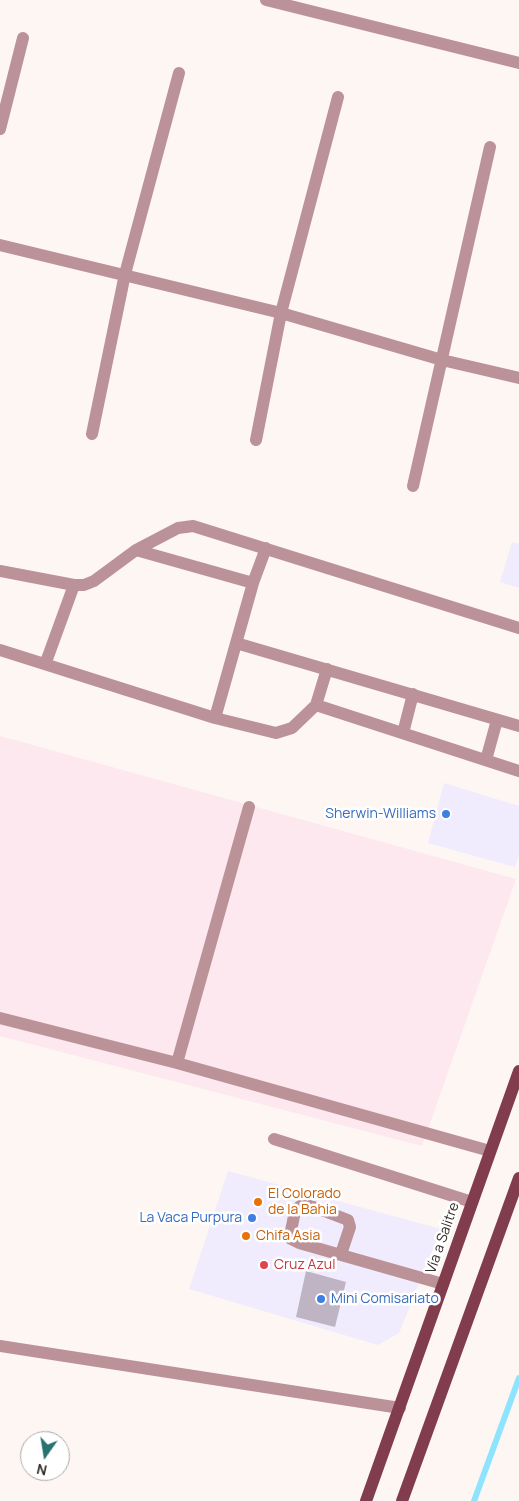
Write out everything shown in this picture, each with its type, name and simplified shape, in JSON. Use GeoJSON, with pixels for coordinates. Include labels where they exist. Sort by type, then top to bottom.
{"type":"FeatureCollection","features":[{"type":"Feature","properties":{"kind":"main road","name":"Vía a Salitre"},"geometry":{"type":"LineString","coordinates":[[366,1501],[519,1071]]}},
{"type":"Feature","properties":{"kind":"main road"},"geometry":{"type":"LineString","coordinates":[[402,1501],[519,1178]]}},
{"type":"Feature","properties":{"kind":"street"},"geometry":{"type":"LineString","coordinates":[[266,0],[519,63]]}},
{"type":"Feature","properties":{"kind":"street"},"geometry":{"type":"LineString","coordinates":[[0,129],[23,38]]}},
{"type":"Feature","properties":{"kind":"street"},"geometry":{"type":"LineString","coordinates":[[92,434],[125,274],[179,73]]}},
{"type":"Feature","properties":{"kind":"street"},"geometry":{"type":"LineString","coordinates":[[256,440],[280,313],[338,97]]}},
{"type":"Feature","properties":{"kind":"street"},"geometry":{"type":"LineString","coordinates":[[413,486],[490,147]]}},
{"type":"Feature","properties":{"kind":"street"},"geometry":{"type":"LineString","coordinates":[[0,245],[280,313],[442,360],[519,378]]}},
{"type":"Feature","properties":{"kind":"street"},"geometry":{"type":"LineString","coordinates":[[0,571],[74,585],[94,581],[136,550],[186,526],[193,526],[519,628]]}},
{"type":"Feature","properties":{"kind":"street"},"geometry":{"type":"LineString","coordinates":[[215,718],[253,583],[266,548]]}},
{"type":"Feature","properties":{"kind":"street"},"geometry":{"type":"LineString","coordinates":[[136,550],[253,583]]}},
{"type":"Feature","properties":{"kind":"street"},"geometry":{"type":"LineString","coordinates":[[46,662],[74,585]]}},
{"type":"Feature","properties":{"kind":"street"},"geometry":{"type":"LineString","coordinates":[[236,643],[519,726]]}},
{"type":"Feature","properties":{"kind":"street"},"geometry":{"type":"LineString","coordinates":[[0,650],[46,662],[215,718],[276,733],[292,728],[316,705],[327,669]]}},
{"type":"Feature","properties":{"kind":"street"},"geometry":{"type":"LineString","coordinates":[[403,733],[413,694]]}},
{"type":"Feature","properties":{"kind":"street"},"geometry":{"type":"LineString","coordinates":[[316,705],[519,771]]}},
{"type":"Feature","properties":{"kind":"street"},"geometry":{"type":"LineString","coordinates":[[486,760],[497,720]]}},
{"type":"Feature","properties":{"kind":"street"},"geometry":{"type":"LineString","coordinates":[[177,1063],[249,807]]}},
{"type":"Feature","properties":{"kind":"street"},"geometry":{"type":"LineString","coordinates":[[0,1018],[177,1063],[490,1151]]}},
{"type":"Feature","properties":{"kind":"street"},"geometry":{"type":"LineString","coordinates":[[274,1139],[472,1202]]}},
{"type":"Feature","properties":{"kind":"street"},"geometry":{"type":"LineString","coordinates":[[340,1254],[350,1227],[348,1220],[311,1206],[300,1206],[295,1211],[291,1239],[298,1243],[443,1284]]}},
{"type":"Feature","properties":{"kind":"street"},"geometry":{"type":"LineString","coordinates":[[0,1346],[400,1408]]}},
{"type":"Feature","properties":{"kind":"shaded area"},"geometry":{"type":"Polygon","coordinates":[[[512,542],[519,544],[519,588],[500,582],[512,542]]]}},
{"type":"Feature","properties":{"kind":"shaded area"},"geometry":{"type":"Polygon","coordinates":[[[0,736],[516,879],[422,1146],[0,1036],[0,736]]]}},
{"type":"Feature","properties":{"kind":"shaded area"},"geometry":{"type":"Polygon","coordinates":[[[444,783],[519,806],[519,855],[515,867],[428,843],[444,783]]]}},
{"type":"Feature","properties":{"kind":"shaded area"},"geometry":{"type":"Polygon","coordinates":[[[228,1171],[441,1229],[399,1333],[378,1345],[189,1289],[228,1171]]]}},
{"type":"Feature","properties":{"kind":"building","name":"Mini Comisariato"},"geometry":{"type":"Polygon","coordinates":[[[306,1271],[346,1282],[335,1327],[296,1317],[306,1271]]]}},
{"type":"Feature","properties":{"kind":"waterway"},"geometry":{"type":"LineString","coordinates":[[474,1501],[519,1378]]}},
{"type":"Feature","properties":{"kind":"place","name":"Sherwin-Williams"},"geometry":{"type":"Point","coordinates":[446,814]}},
{"type":"Feature","properties":{"kind":"place","name":"El Colorado de la Bahia"},"geometry":{"type":"Point","coordinates":[258,1202]}},
{"type":"Feature","properties":{"kind":"place","name":"La Vaca Purpura"},"geometry":{"type":"Point","coordinates":[252,1218]}},
{"type":"Feature","properties":{"kind":"place","name":"Chifa Asia"},"geometry":{"type":"Point","coordinates":[246,1236]}},
{"type":"Feature","properties":{"kind":"place","name":"Cruz Azul"},"geometry":{"type":"Point","coordinates":[264,1265]}},
{"type":"Feature","properties":{"kind":"place","name":"Mini Comisariato"},"geometry":{"type":"Point","coordinates":[321,1299]}}]}
